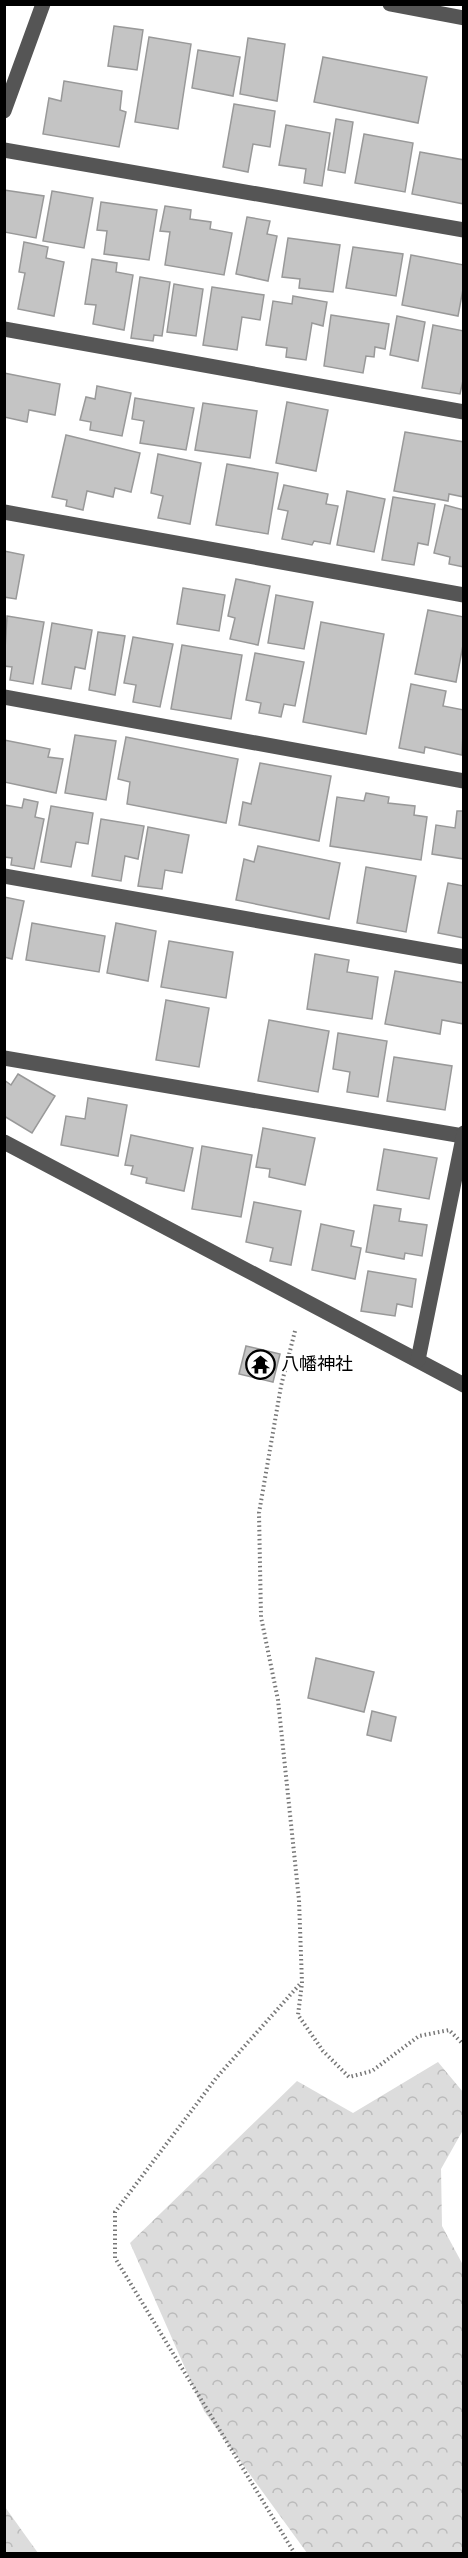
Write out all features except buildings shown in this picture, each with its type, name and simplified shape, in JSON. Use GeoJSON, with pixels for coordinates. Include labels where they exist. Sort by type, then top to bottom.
{"type":"FeatureCollection","features":[{"type":"Feature","properties":{"kind":"street"},"geometry":{"type":"LineString","coordinates":[[4,111],[43,4]]}},
{"type":"Feature","properties":{"kind":"street"},"geometry":{"type":"LineString","coordinates":[[390,4],[464,18]]}},
{"type":"Feature","properties":{"kind":"street"},"geometry":{"type":"LineString","coordinates":[[4,150],[464,230]]}},
{"type":"Feature","properties":{"kind":"street"},"geometry":{"type":"LineString","coordinates":[[4,329],[464,412]]}},
{"type":"Feature","properties":{"kind":"street"},"geometry":{"type":"LineString","coordinates":[[4,513],[464,595]]}},
{"type":"Feature","properties":{"kind":"street"},"geometry":{"type":"LineString","coordinates":[[4,697],[464,781]]}},
{"type":"Feature","properties":{"kind":"street"},"geometry":{"type":"LineString","coordinates":[[4,876],[464,957]]}},
{"type":"Feature","properties":{"kind":"street"},"geometry":{"type":"LineString","coordinates":[[4,1058],[463,1134],[418,1360]]}},
{"type":"Feature","properties":{"kind":"street"},"geometry":{"type":"LineString","coordinates":[[4,1142],[464,1385]]}},
{"type":"Feature","properties":{"kind":"path"},"geometry":{"type":"LineString","coordinates":[[303,1300],[281,1386],[259,1513],[261,1617],[279,1712],[299,1900],[302,1983],[298,2015],[323,2050],[349,2077],[372,2071],[419,2036],[449,2031],[464,2045]]}},
{"type":"Feature","properties":{"kind":"path"},"geometry":{"type":"LineString","coordinates":[[295,2553],[116,2258],[115,2212],[217,2077],[302,1983]]}},
{"type":"Feature","properties":{"kind":"green space"},"geometry":{"type":"Polygon","coordinates":[[[438,2062],[463,2092],[463,2130],[441,2169],[442,2226],[463,2265],[463,2553],[307,2553],[204,2411],[130,2243],[297,2081],[353,2113],[438,2062]]]}},
{"type":"Feature","properties":{"kind":"green space"},"geometry":{"type":"Polygon","coordinates":[[[5,2507],[38,2553],[5,2553],[5,2507]]]}},
{"type":"Feature","properties":{"kind":"place","name":"八幡神社"},"geometry":{"type":"Point","coordinates":[260,1364]}}]}
